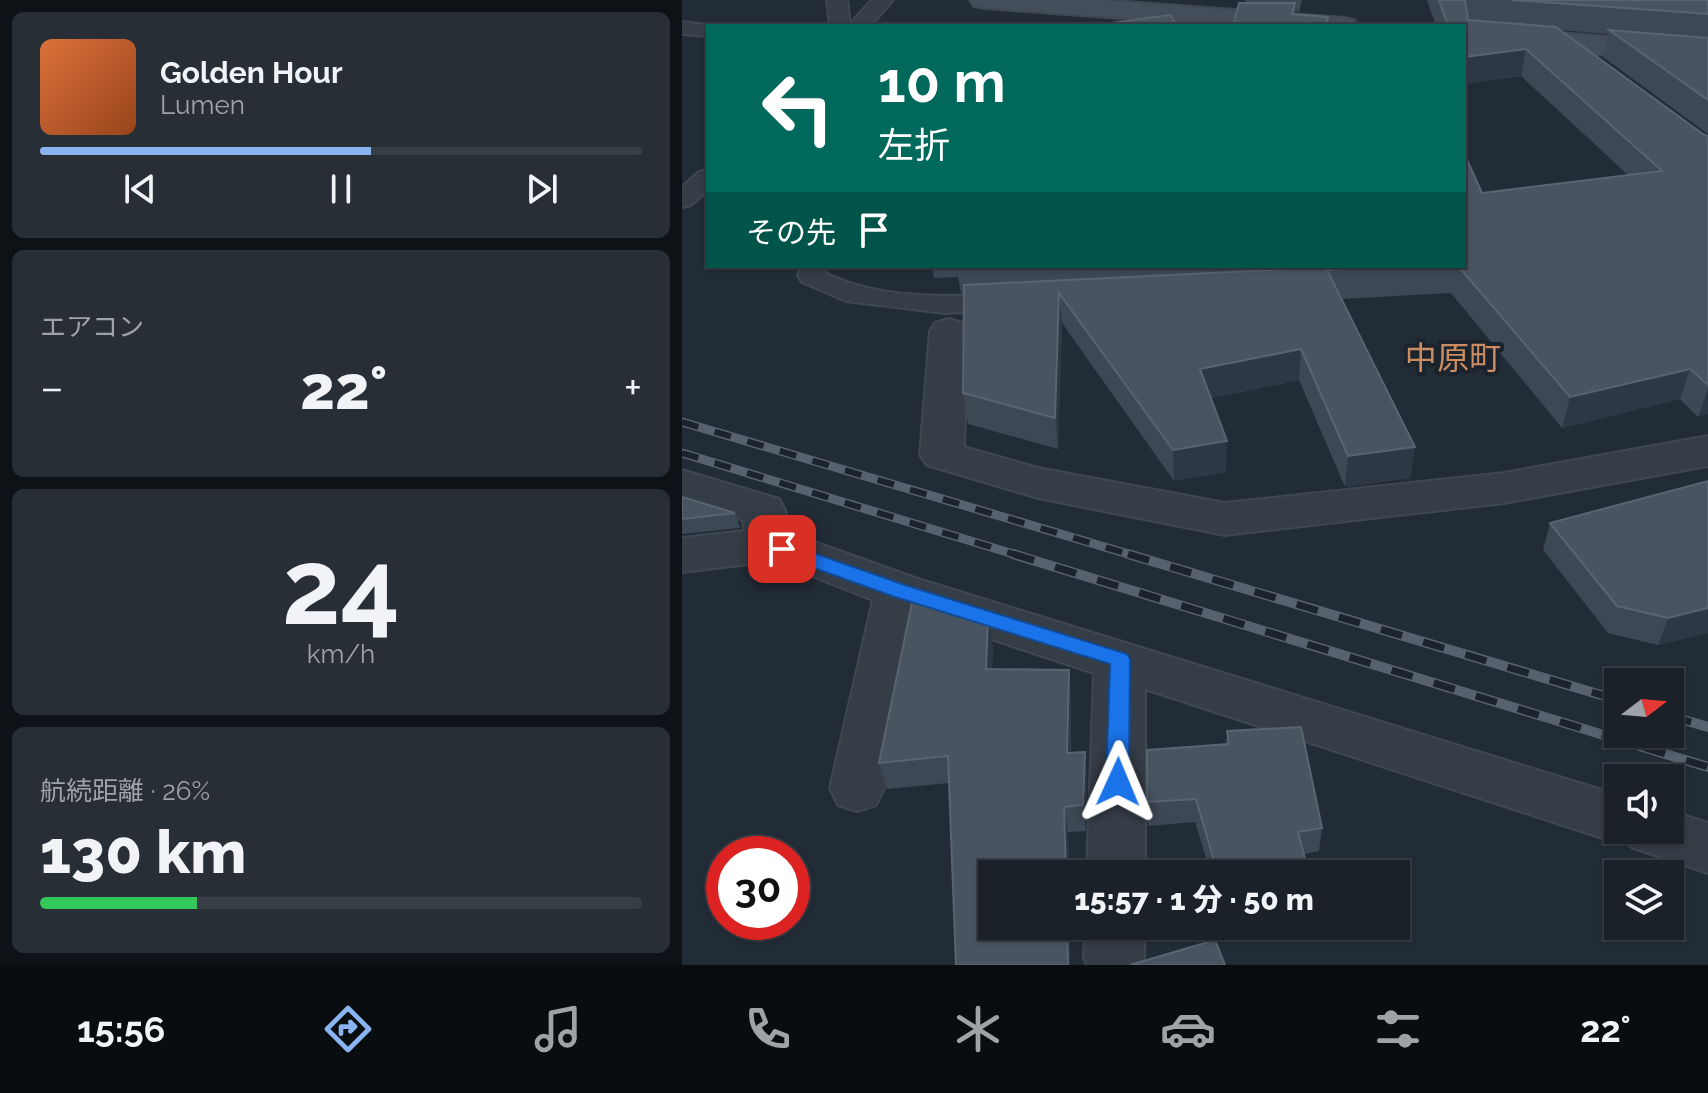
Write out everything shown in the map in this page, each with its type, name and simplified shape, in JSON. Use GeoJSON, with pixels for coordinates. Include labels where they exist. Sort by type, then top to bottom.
{"type":"FeatureCollection","features":[{"type":"Feature","properties":{"kind":"street"},"geometry":{"type":"LineString","coordinates":[[984,0],[1316,24]]}},
{"type":"Feature","properties":{"kind":"street"},"geometry":{"type":"LineString","coordinates":[[1466,35],[1708,53]]}},
{"type":"Feature","properties":{"kind":"street"},"geometry":{"type":"LineString","coordinates":[[1557,41],[1607,78]]}},
{"type":"Feature","properties":{"kind":"street"},"geometry":{"type":"LineString","coordinates":[[949,331],[942,455],[1038,483],[1225,519],[1504,488],[1708,451]]}},
{"type":"Feature","properties":{"kind":"street"},"geometry":{"type":"LineString","coordinates":[[682,485],[763,510],[767,525],[766,545]]}},
{"type":"Feature","properties":{"kind":"street"},"geometry":{"type":"LineString","coordinates":[[682,555],[766,545],[798,552],[899,591],[1604,815]]}},
{"type":"Feature","properties":{"kind":"street"},"geometry":{"type":"LineString","coordinates":[[857,788],[899,591]]}},
{"type":"Feature","properties":{"kind":"street"},"geometry":{"type":"LineString","coordinates":[[1116,860],[1120,659]]}},
{"type":"Feature","properties":{"kind":"street"},"geometry":{"type":"LineString","coordinates":[[1684,840],[1708,848]]}},
{"type":"Feature","properties":{"kind":"lane"},"geometry":{"type":"LineString","coordinates":[[837,0],[840,24]]}},
{"type":"Feature","properties":{"kind":"lane"},"geometry":{"type":"LineString","coordinates":[[861,24],[883,0]]}},
{"type":"Feature","properties":{"kind":"lane"},"geometry":{"type":"LineString","coordinates":[[682,28],[706,30]]}},
{"type":"Feature","properties":{"kind":"lane"},"geometry":{"type":"LineString","coordinates":[[682,200],[706,179]]}},
{"type":"Feature","properties":{"kind":"lane"},"geometry":{"type":"LineString","coordinates":[[813,268],[811,276],[846,293],[944,305],[1037,300]]}},
{"type":"Feature","properties":{"kind":"building"},"geometry":{"type":"Polygon","coordinates":[[[1439,0],[1465,0],[1468,20],[1556,27],[1708,136],[1708,385],[1690,369],[1570,397],[1460,268],[1466,268],[1466,157],[1482,193],[1662,171],[1526,49],[1466,57],[1466,24],[1447,24],[1439,0]]]}},
{"type":"Feature","properties":{"kind":"building"},"geometry":{"type":"Polygon","coordinates":[[[1512,0],[1708,0],[1708,14],[1512,0]]]}},
{"type":"Feature","properties":{"kind":"building"},"geometry":{"type":"Polygon","coordinates":[[[1239,3],[1295,3],[1292,14],[1328,17],[1326,24],[1234,24],[1239,3]]]}},
{"type":"Feature","properties":{"kind":"building"},"geometry":{"type":"Polygon","coordinates":[[[1170,15],[1177,24],[1111,24],[1170,15]]]}},
{"type":"Feature","properties":{"kind":"building"},"geometry":{"type":"Polygon","coordinates":[[[1609,30],[1708,38],[1708,100],[1609,30]]]}},
{"type":"Feature","properties":{"kind":"building"},"geometry":{"type":"Polygon","coordinates":[[[1366,268],[1327,270],[1415,447],[1348,456],[1301,349],[1200,369],[1227,441],[1173,450],[1059,293],[1055,418],[963,393],[964,285],[1366,268]]]}},
{"type":"Feature","properties":{"kind":"building"},"geometry":{"type":"Polygon","coordinates":[[[1708,481],[1708,608],[1668,618],[1617,606],[1550,523],[1708,481]]]}},
{"type":"Feature","properties":{"kind":"building"},"geometry":{"type":"Polygon","coordinates":[[[682,497],[735,513],[682,519],[682,497]]]}},
{"type":"Feature","properties":{"kind":"building"},"geometry":{"type":"Polygon","coordinates":[[[913,598],[988,619],[986,669],[1069,670],[1067,753],[1085,752],[1083,805],[1064,807],[1066,860],[978,860],[978,940],[1067,940],[1068,965],[956,965],[948,756],[879,763],[913,598]]]}},
{"type":"Feature","properties":{"kind":"building"},"geometry":{"type":"Polygon","coordinates":[[[1301,727],[1322,828],[1298,832],[1305,860],[1214,860],[1196,799],[1147,802],[1147,750],[1229,744],[1227,731],[1301,727]]]}},
{"type":"Feature","properties":{"kind":"building"},"geometry":{"type":"Polygon","coordinates":[[[1215,940],[1225,965],[1130,965],[1215,940]]]}},
{"type":"Feature","properties":{"kind":"railway"},"geometry":{"type":"LineString","coordinates":[[682,422],[1135,556]]}},
{"type":"Feature","properties":{"kind":"railway"},"geometry":{"type":"LineString","coordinates":[[682,453],[1020,556]]}},
{"type":"Feature","properties":{"kind":"railway"},"geometry":{"type":"LineString","coordinates":[[1013,554],[1708,767]]}},
{"type":"Feature","properties":{"kind":"railway"},"geometry":{"type":"LineString","coordinates":[[1128,554],[1604,696]]}},
{"type":"Feature","properties":{"kind":"railway"},"geometry":{"type":"LineString","coordinates":[[1684,720],[1708,727]]}},
{"type":"Feature","properties":{"kind":"district","name":"中原町"},"geometry":{"type":"Point","coordinates":[1453,358]}},
{"type":"Feature","properties":{"kind":"route"},"geometry":{"type":"LineString","coordinates":[[782,549],[798,552],[899,591],[1120,659],[1118,782]]}}]}
